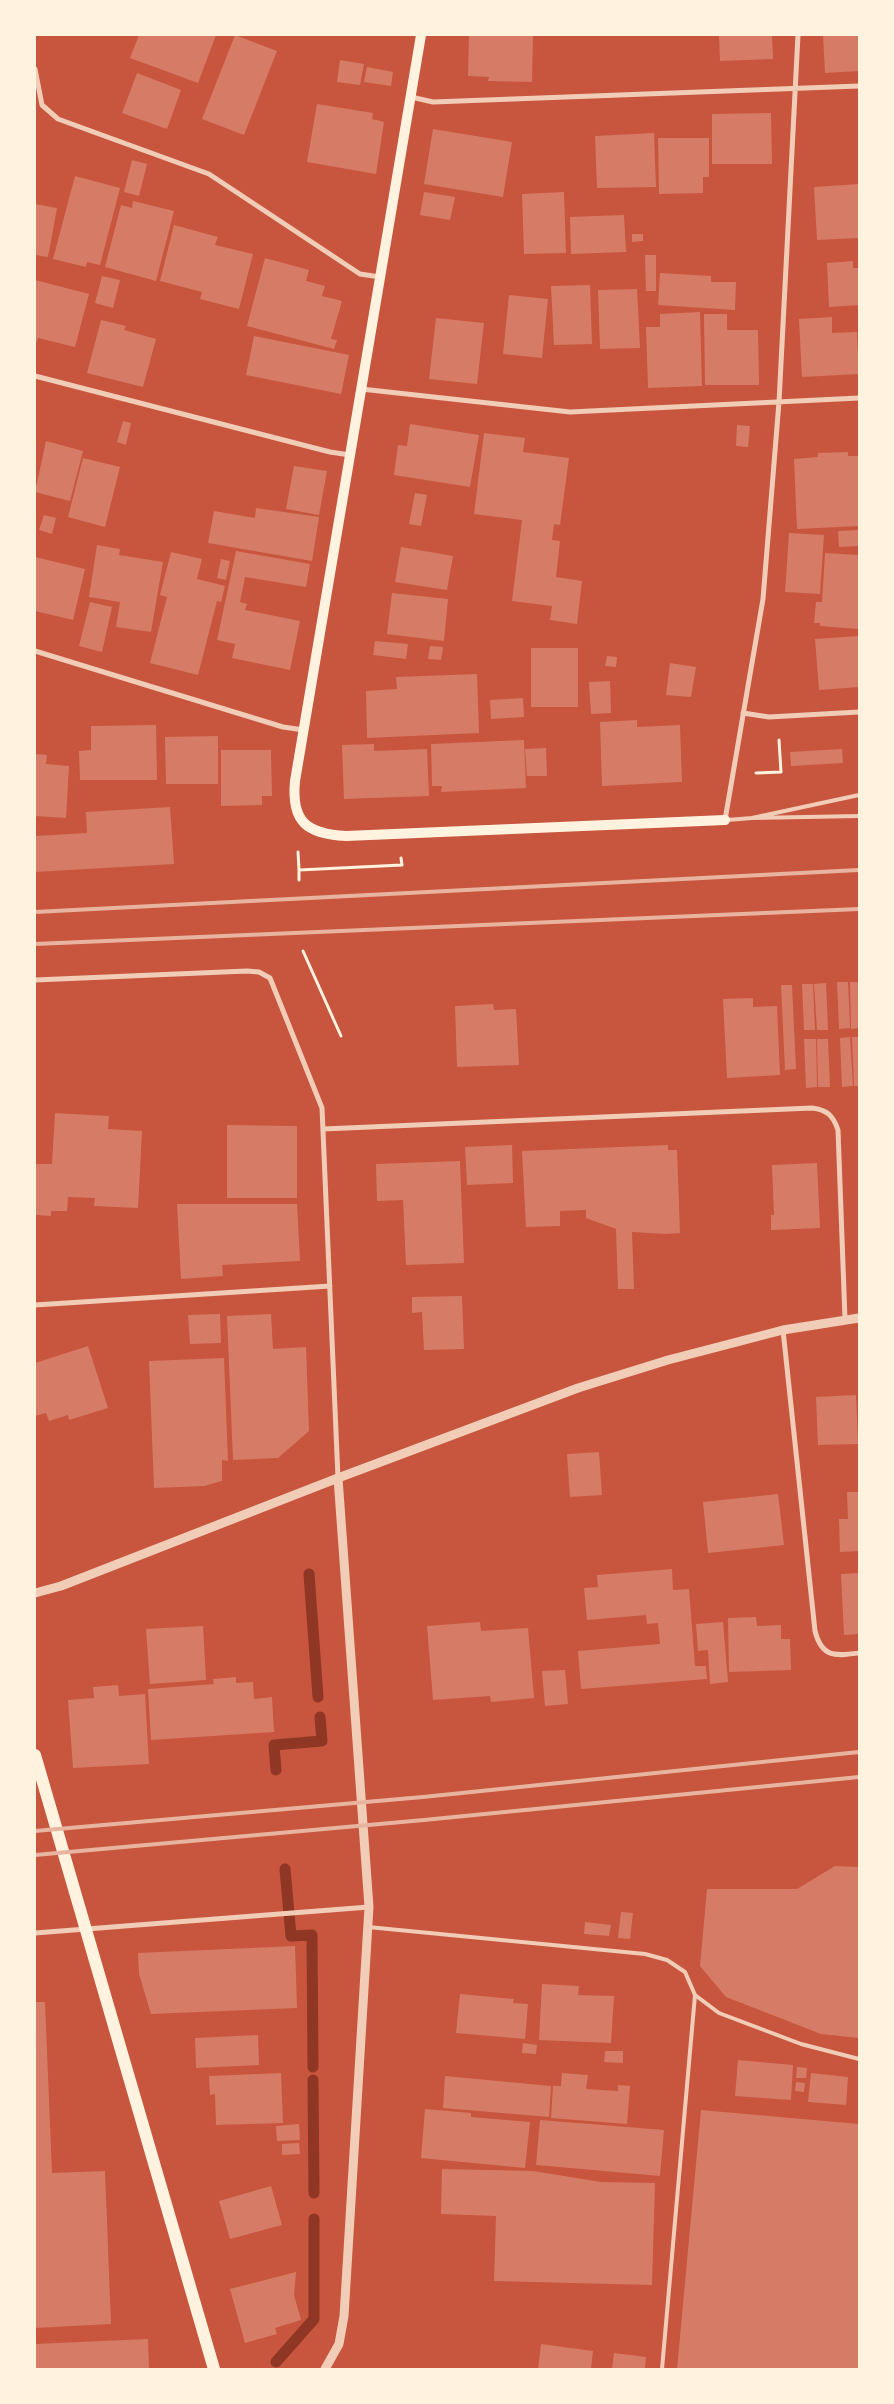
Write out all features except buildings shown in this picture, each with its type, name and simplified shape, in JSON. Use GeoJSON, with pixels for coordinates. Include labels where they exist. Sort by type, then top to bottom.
{"type":"FeatureCollection","features":[{"type":"Feature","properties":{"kind":"main road"},"geometry":{"type":"LineString","coordinates":[[420,35],[293,799],[299,818],[312,830],[330,835],[725,820]]}},
{"type":"Feature","properties":{"kind":"main road"},"geometry":{"type":"LineString","coordinates":[[35,1755],[214,2369]]}},
{"type":"Feature","properties":{"kind":"street"},"geometry":{"type":"LineString","coordinates":[[725,820],[763,600],[779,402],[798,35]]}},
{"type":"Feature","properties":{"kind":"street"},"geometry":{"type":"LineString","coordinates":[[35,70],[42,106],[58,119],[209,174],[360,274],[380,277]]}},
{"type":"Feature","properties":{"kind":"street"},"geometry":{"type":"LineString","coordinates":[[410,97],[433,102],[859,86]]}},
{"type":"Feature","properties":{"kind":"street"},"geometry":{"type":"LineString","coordinates":[[35,376],[330,452],[350,455]]}},
{"type":"Feature","properties":{"kind":"street"},"geometry":{"type":"LineString","coordinates":[[361,389],[570,412],[859,398]]}},
{"type":"Feature","properties":{"kind":"street"},"geometry":{"type":"LineString","coordinates":[[35,651],[283,726],[304,730]]}},
{"type":"Feature","properties":{"kind":"street"},"geometry":{"type":"LineString","coordinates":[[744,713],[769,717],[859,712]]}},
{"type":"Feature","properties":{"kind":"street"},"geometry":{"type":"LineString","coordinates":[[35,980],[259,972],[270,978],[276,989],[322,1108],[338,1478],[369,1908],[344,2316],[339,2344],[325,2369]]}},
{"type":"Feature","properties":{"kind":"street"},"geometry":{"type":"LineString","coordinates":[[323,1128],[812,1108],[824,1110],[834,1118],[838,1130],[845,1319]]}},
{"type":"Feature","properties":{"kind":"street"},"geometry":{"type":"LineString","coordinates":[[35,1305],[330,1286]]}},
{"type":"Feature","properties":{"kind":"street"},"geometry":{"type":"LineString","coordinates":[[35,1594],[61,1586],[338,1478],[578,1388],[668,1360],[783,1330],[859,1318]]}},
{"type":"Feature","properties":{"kind":"street"},"geometry":{"type":"LineString","coordinates":[[783,1330],[815,1631],[819,1646],[831,1654],[859,1653]]}},
{"type":"Feature","properties":{"kind":"street"},"geometry":{"type":"LineString","coordinates":[[35,1933],[369,1908]]}},
{"type":"Feature","properties":{"kind":"lane"},"geometry":{"type":"LineString","coordinates":[[752,818],[859,795]]}},
{"type":"Feature","properties":{"kind":"lane"},"geometry":{"type":"LineString","coordinates":[[725,820],[859,816]]}},
{"type":"Feature","properties":{"kind":"lane"},"geometry":{"type":"LineString","coordinates":[[368,1927],[645,1954],[667,1960],[685,1972],[695,1995],[662,2369]]}},
{"type":"Feature","properties":{"kind":"lane"},"geometry":{"type":"LineString","coordinates":[[695,1995],[719,2013],[747,2025],[801,2044],[859,2059]]}},
{"type":"Feature","properties":{"kind":"path"},"geometry":{"type":"LineString","coordinates":[[750,774],[781,772],[779,738],[788,738]]}},
{"type":"Feature","properties":{"kind":"path"},"geometry":{"type":"LineString","coordinates":[[298,852],[299,880]]}},
{"type":"Feature","properties":{"kind":"path"},"geometry":{"type":"LineString","coordinates":[[299,870],[390,866]]}},
{"type":"Feature","properties":{"kind":"path"},"geometry":{"type":"LineString","coordinates":[[303,951],[341,1036]]}},
{"type":"Feature","properties":{"kind":"waterway"},"geometry":{"type":"LineString","coordinates":[[309,1574],[318,1697]]}},
{"type":"Feature","properties":{"kind":"waterway"},"geometry":{"type":"LineString","coordinates":[[276,1770],[274,1745],[322,1741],[320,1717]]}},
{"type":"Feature","properties":{"kind":"waterway"},"geometry":{"type":"LineString","coordinates":[[285,1869],[291,1936],[312,1935],[313,2067]]}},
{"type":"Feature","properties":{"kind":"waterway"},"geometry":{"type":"LineString","coordinates":[[313,2080],[314,2193]]}},
{"type":"Feature","properties":{"kind":"waterway"},"geometry":{"type":"LineString","coordinates":[[276,2362],[314,2319],[314,2219]]}},
{"type":"Feature","properties":{"kind":"railway"},"geometry":{"type":"LineString","coordinates":[[35,912],[859,870]]}},
{"type":"Feature","properties":{"kind":"railway"},"geometry":{"type":"LineString","coordinates":[[35,944],[859,909]]}},
{"type":"Feature","properties":{"kind":"railway"},"geometry":{"type":"LineString","coordinates":[[35,1831],[423,1797],[859,1752]]}},
{"type":"Feature","properties":{"kind":"railway"},"geometry":{"type":"LineString","coordinates":[[35,1855],[424,1820],[859,1777]]}}]}
